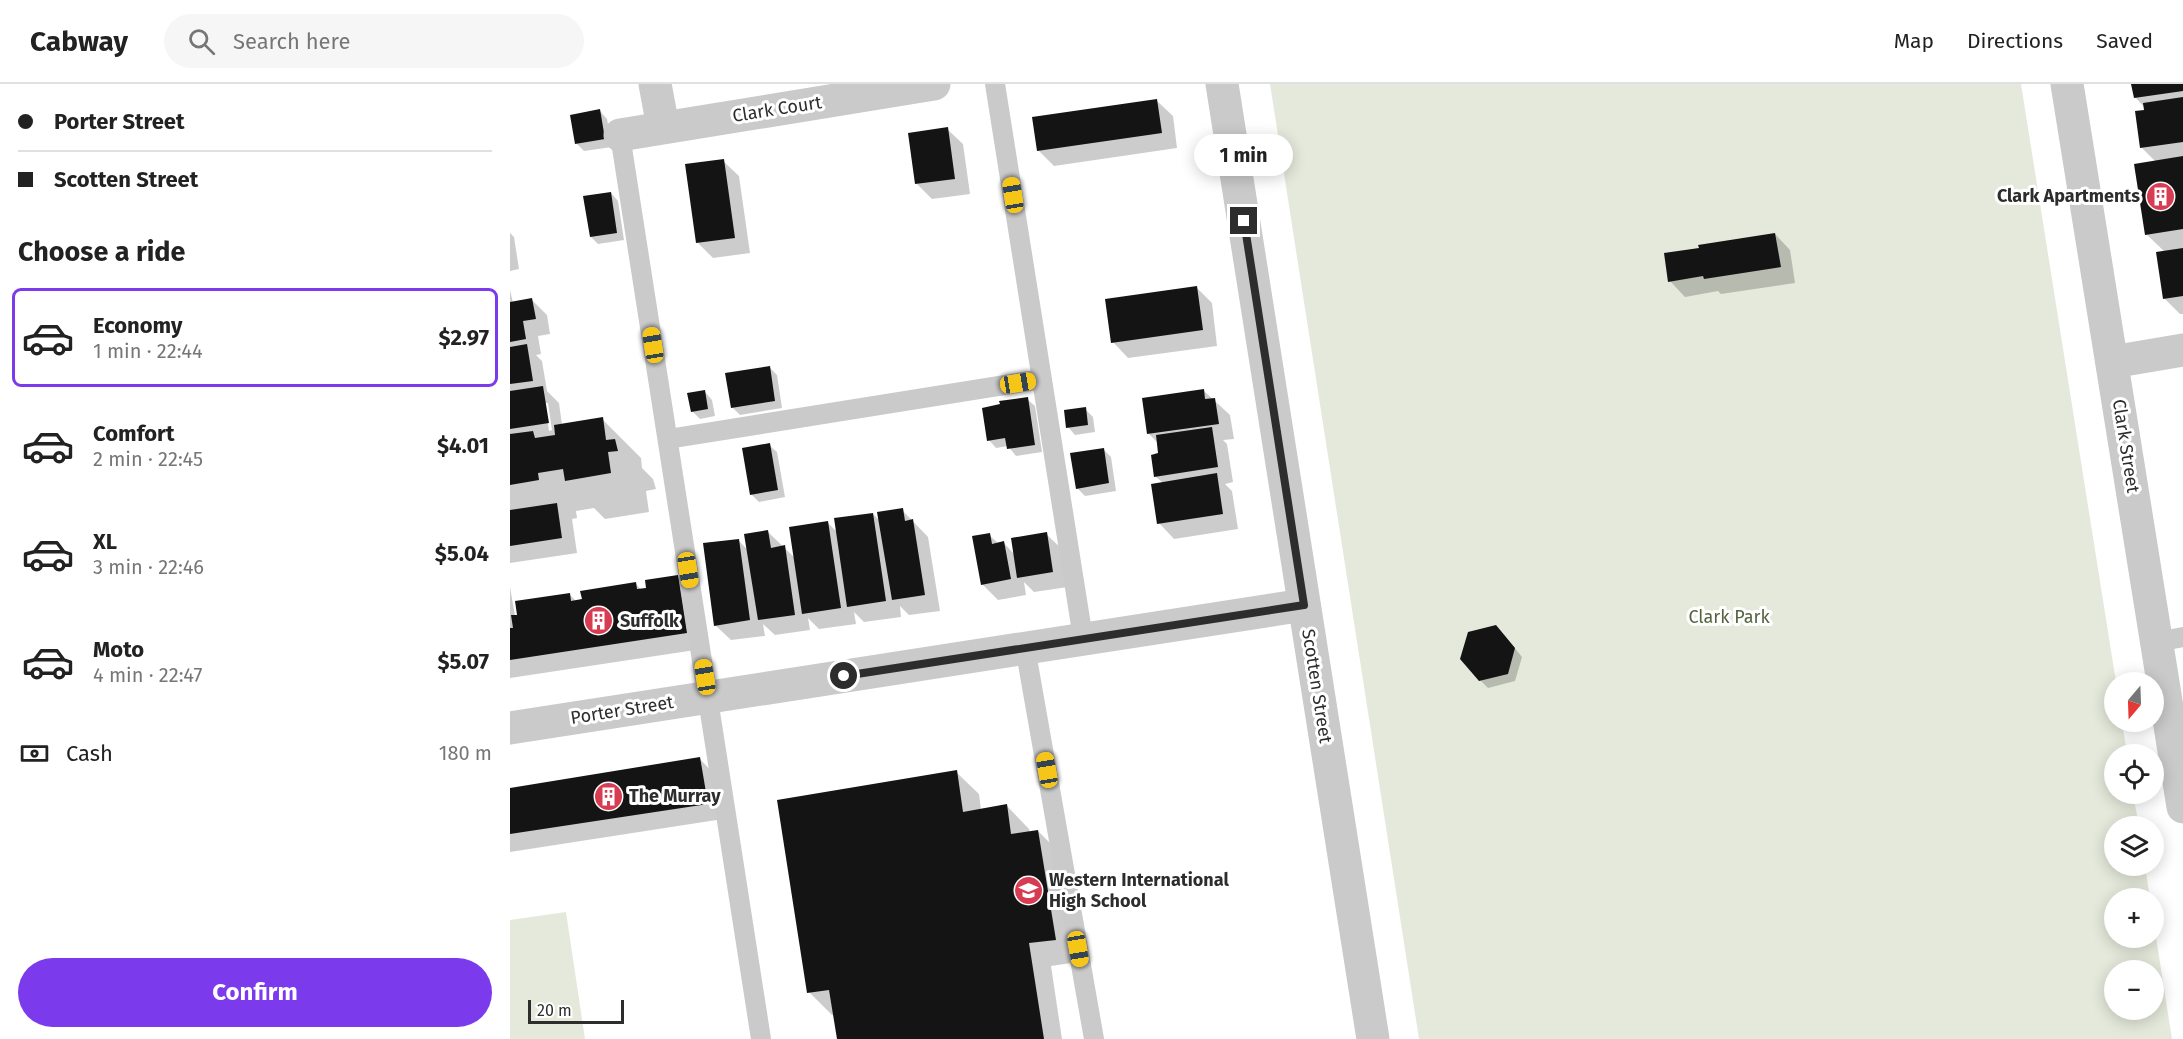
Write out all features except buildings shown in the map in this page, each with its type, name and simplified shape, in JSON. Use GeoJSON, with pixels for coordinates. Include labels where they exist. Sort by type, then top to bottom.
{"type":"FeatureCollection","features":[{"type":"Feature","properties":{"kind":"street"},"geometry":{"type":"LineString","coordinates":[[655,84],[663,127]]}},
{"type":"Feature","properties":{"kind":"street","name":"Clark Court"},"geometry":{"type":"LineString","coordinates":[[620,135],[934,84]]}},
{"type":"Feature","properties":{"kind":"street","name":"Scotten Street"},"geometry":{"type":"LineString","coordinates":[[1222,84],[1373,1039]]}},
{"type":"Feature","properties":{"kind":"street","name":"Clark Street"},"geometry":{"type":"LineString","coordinates":[[2067,84],[2112,362],[2170,640],[2183,807]]}},
{"type":"Feature","properties":{"kind":"street"},"geometry":{"type":"LineString","coordinates":[[2112,362],[2183,350]]}},
{"type":"Feature","properties":{"kind":"street","name":"Porter Street"},"geometry":{"type":"LineString","coordinates":[[510,728],[1304,605]]}},
{"type":"Feature","properties":{"kind":"lane"},"geometry":{"type":"LineString","coordinates":[[995,84],[1083,638]]}},
{"type":"Feature","properties":{"kind":"lane"},"geometry":{"type":"LineString","coordinates":[[620,135],[761,1039]]}},
{"type":"Feature","properties":{"kind":"lane"},"geometry":{"type":"LineString","coordinates":[[668,439],[1042,379]]}},
{"type":"Feature","properties":{"kind":"lane"},"geometry":{"type":"LineString","coordinates":[[1025,647],[1094,1039]]}},
{"type":"Feature","properties":{"kind":"green space","name":"Clark Park"},"geometry":{"type":"Polygon","coordinates":[[[1270,84],[2021,84],[2114,672],[2104,672],[2104,732],[2124,732],[2125,744],[2104,744],[2104,804],[2135,804],[2137,816],[2104,816],[2104,876],[2147,876],[2148,888],[2104,888],[2104,948],[2158,948],[2160,960],[2104,960],[2104,1020],[2164,1020],[2164,988],[2172,1039],[1419,1039],[1270,84]]]}},
{"type":"Feature","properties":{"kind":"green space"},"geometry":{"type":"Polygon","coordinates":[[[566,912],[585,1039],[510,1039],[510,920],[566,912]]]}},
{"type":"Feature","properties":{"kind":"place","name":"Clark Apartments"},"geometry":{"type":"Point","coordinates":[2161,196]}},
{"type":"Feature","properties":{"kind":"place","name":"Suffolk"},"geometry":{"type":"Point","coordinates":[599,621]}},
{"type":"Feature","properties":{"kind":"place","name":"The Murray"},"geometry":{"type":"Point","coordinates":[608,796]}},
{"type":"Feature","properties":{"kind":"place","name":"Western International High School"},"geometry":{"type":"Point","coordinates":[1028,890]}},
{"type":"Feature","properties":{"kind":"route"},"geometry":{"type":"LineString","coordinates":[[844,676],[1304,605],[1244,221]]}}]}
